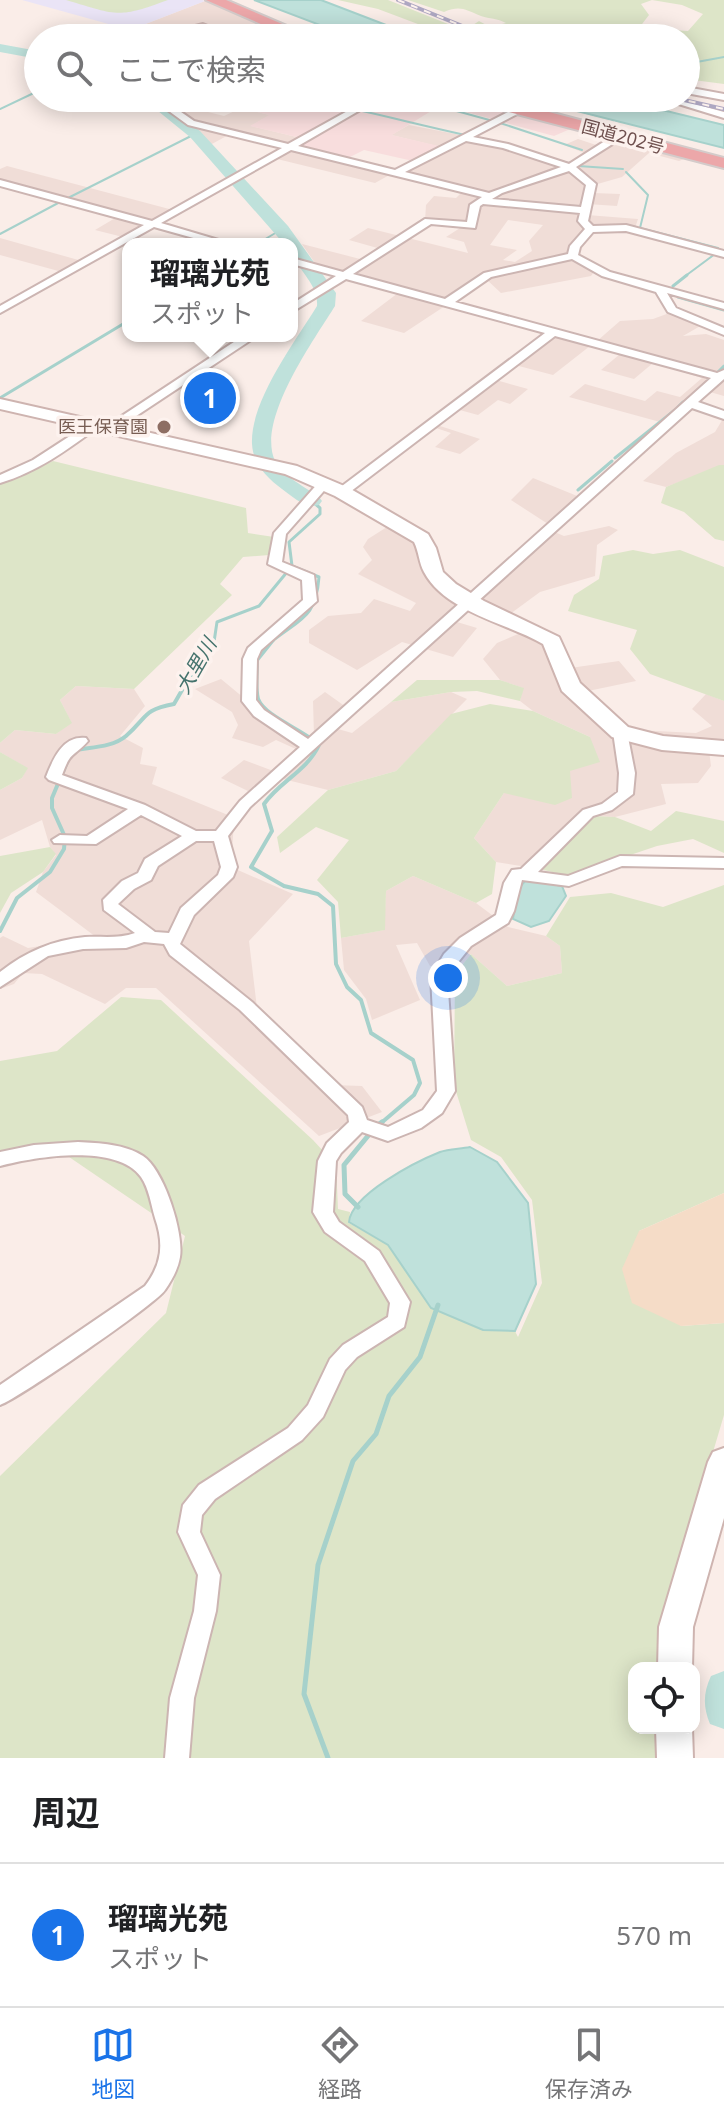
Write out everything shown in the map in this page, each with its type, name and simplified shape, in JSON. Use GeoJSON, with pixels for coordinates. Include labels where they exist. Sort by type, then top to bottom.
{"type":"FeatureCollection","features":[{"type":"Feature","properties":{"kind":"highway"},"geometry":{"type":"LineString","coordinates":[[213,0],[270,24]]}},
{"type":"Feature","properties":{"kind":"highway","name":"国道202号"},"geometry":{"type":"LineString","coordinates":[[526,112],[724,163]]}},
{"type":"Feature","properties":{"kind":"street"},"geometry":{"type":"LineString","coordinates":[[700,93],[724,97]]}},
{"type":"Feature","properties":{"kind":"street"},"geometry":{"type":"LineString","coordinates":[[700,108],[724,115]]}},
{"type":"Feature","properties":{"kind":"street"},"geometry":{"type":"LineString","coordinates":[[175,112],[191,123],[486,198],[583,210]]}},
{"type":"Feature","properties":{"kind":"street"},"geometry":{"type":"LineString","coordinates":[[127,238],[353,112]]}},
{"type":"Feature","properties":{"kind":"street"},"geometry":{"type":"LineString","coordinates":[[397,173],[514,112]]}},
{"type":"Feature","properties":{"kind":"street"},"geometry":{"type":"LineString","coordinates":[[468,136],[573,165],[591,184],[583,210],[584,226],[590,229],[626,228],[719,252]]}},
{"type":"Feature","properties":{"kind":"street"},"geometry":{"type":"LineString","coordinates":[[298,305],[429,221],[471,226],[473,208],[486,198],[573,165],[619,136]]}},
{"type":"Feature","properties":{"kind":"street"},"geometry":{"type":"LineString","coordinates":[[0,183],[204,238]]}},
{"type":"Feature","properties":{"kind":"street"},"geometry":{"type":"LineString","coordinates":[[573,256],[575,246],[590,229]]}},
{"type":"Feature","properties":{"kind":"street"},"geometry":{"type":"LineString","coordinates":[[0,310],[122,241]]}},
{"type":"Feature","properties":{"kind":"street"},"geometry":{"type":"LineString","coordinates":[[446,303],[488,275],[573,256],[606,274],[724,306]]}},
{"type":"Feature","properties":{"kind":"street"},"geometry":{"type":"LineString","coordinates":[[303,264],[721,375]]}},
{"type":"Feature","properties":{"kind":"street"},"geometry":{"type":"LineString","coordinates":[[651,286],[665,295],[672,310],[724,332]]}},
{"type":"Feature","properties":{"kind":"street"},"geometry":{"type":"LineString","coordinates":[[314,741],[259,713],[249,701],[250,659],[255,648],[310,601],[309,578],[275,564],[280,533],[321,494],[553,332]]}},
{"type":"Feature","properties":{"kind":"street"},"geometry":{"type":"LineString","coordinates":[[0,479],[19,473],[60,450],[241,342]]}},
{"type":"Feature","properties":{"kind":"street"},"geometry":{"type":"LineString","coordinates":[[220,836],[245,804],[721,375]]}},
{"type":"Feature","properties":{"kind":"street"},"geometry":{"type":"LineString","coordinates":[[689,403],[724,415]]}},
{"type":"Feature","properties":{"kind":"street"},"geometry":{"type":"LineString","coordinates":[[0,404],[269,465],[321,494],[421,538],[429,548],[433,571],[468,602],[552,641],[570,686],[620,732],[662,743],[724,748]]}},
{"type":"Feature","properties":{"kind":"street"},"geometry":{"type":"LineString","coordinates":[[527,873],[588,813],[607,807],[625,794],[627,773],[620,732]]}},
{"type":"Feature","properties":{"kind":"street"},"geometry":{"type":"LineString","coordinates":[[81,741],[62,754],[60,778],[140,808],[193,836],[220,836]]}},
{"type":"Feature","properties":{"kind":"street"},"geometry":{"type":"LineString","coordinates":[[66,841],[90,841],[140,808]]}},
{"type":"Feature","properties":{"kind":"street"},"geometry":{"type":"LineString","coordinates":[[150,936],[110,906],[111,900],[128,885],[145,876],[151,863],[193,836]]}},
{"type":"Feature","properties":{"kind":"street"},"geometry":{"type":"LineString","coordinates":[[220,836],[229,867],[225,877],[187,912],[173,939],[176,951],[246,1006],[356,1112],[368,1128],[388,1134],[427,1119],[440,1105],[446,1091],[439,976],[446,962],[474,934],[499,922],[504,915],[512,879],[518,874],[569,881],[620,861],[724,863]]}},
{"type":"Feature","properties":{"kind":"street"},"geometry":{"type":"LineString","coordinates":[[0,981],[43,952],[83,943],[126,942],[150,936],[173,939]]}},
{"type":"Feature","properties":{"kind":"street"},"geometry":{"type":"LineString","coordinates":[[177,1758],[182,1698],[205,1611],[209,1575],[189,1532],[191,1512],[207,1492],[295,1434],[316,1411],[337,1365],[350,1351],[397,1321],[400,1302],[372,1256],[332,1227],[323,1212],[327,1161],[334,1148],[368,1128]]}},
{"type":"Feature","properties":{"kind":"street"},"geometry":{"type":"LineString","coordinates":[[0,1159],[16,1154],[73,1149],[114,1153],[134,1159],[148,1172],[168,1227],[173,1255],[165,1276],[152,1292],[0,1396]]}},
{"type":"Feature","properties":{"kind":"street"},"geometry":{"type":"LineString","coordinates":[[675,1662],[676,1627],[724,1462]]}},
{"type":"Feature","properties":{"kind":"street"},"geometry":{"type":"LineString","coordinates":[[674,1734],[675,1758]]}},
{"type":"Feature","properties":{"kind":"shaded area"},"geometry":{"type":"Polygon","coordinates":[[[22,0],[205,1],[146,24],[108,24],[22,0]]]}},
{"type":"Feature","properties":{"kind":"shaded area"},"geometry":{"type":"Polygon","coordinates":[[[205,1],[261,24],[146,24],[205,1]]]}},
{"type":"Feature","properties":{"kind":"shaded area"},"geometry":{"type":"Polygon","coordinates":[[[183,112],[208,112],[224,116],[232,112],[258,112],[270,115],[251,126],[301,138],[288,145],[234,132],[210,145],[177,115],[183,112]]]}},
{"type":"Feature","properties":{"kind":"shaded area"},"geometry":{"type":"Polygon","coordinates":[[[257,112],[348,112],[301,138],[250,126],[269,115],[257,112]]]}},
{"type":"Feature","properties":{"kind":"shaded area"},"geometry":{"type":"Polygon","coordinates":[[[356,112],[430,112],[392,135],[443,147],[413,161],[364,150],[346,159],[294,146],[356,112]]]}},
{"type":"Feature","properties":{"kind":"shaded area"},"geometry":{"type":"Polygon","coordinates":[[[467,112],[520,112],[575,127],[554,136],[467,112]]]}},
{"type":"Feature","properties":{"kind":"shaded area"},"geometry":{"type":"Polygon","coordinates":[[[409,125],[481,139],[570,165],[587,154],[564,145],[578,139],[599,146],[605,142],[593,136],[598,134],[689,157],[679,161],[649,153],[622,177],[594,185],[593,193],[620,194],[617,206],[587,204],[587,215],[638,219],[635,228],[594,232],[579,248],[578,256],[598,267],[591,276],[501,293],[486,279],[404,333],[361,321],[402,290],[317,266],[302,244],[364,260],[381,249],[349,240],[368,228],[468,253],[464,242],[446,237],[460,228],[425,221],[426,205],[434,196],[456,198],[465,189],[401,172],[441,147],[391,135],[409,125]],[[508,220],[490,245],[517,250],[503,260],[515,262],[532,251],[529,241],[543,225],[508,220]]]}},
{"type":"Feature","properties":{"kind":"shaded area"},"geometry":{"type":"Polygon","coordinates":[[[291,148],[393,173],[375,183],[273,158],[291,148]]]}},
{"type":"Feature","properties":{"kind":"shaded area"},"geometry":{"type":"Polygon","coordinates":[[[7,166],[173,210],[123,237],[95,230],[122,214],[0,181],[0,169],[7,166]]]}},
{"type":"Feature","properties":{"kind":"shaded area"},"geometry":{"type":"Polygon","coordinates":[[[0,238],[82,261],[62,272],[0,255],[0,238]]]}},
{"type":"Feature","properties":{"kind":"shaded area"},"geometry":{"type":"Polygon","coordinates":[[[672,312],[702,325],[683,336],[706,334],[724,340],[724,396],[710,392],[671,425],[569,397],[585,384],[645,401],[657,391],[680,397],[702,378],[653,363],[634,379],[601,370],[620,354],[590,346],[553,375],[515,365],[496,380],[528,389],[510,404],[498,400],[478,415],[456,409],[437,425],[480,439],[460,454],[435,447],[451,433],[424,424],[551,329],[597,341],[620,321],[653,319],[672,312]]]}},
{"type":"Feature","properties":{"kind":"shaded area"},"geometry":{"type":"Polygon","coordinates":[[[724,417],[724,465],[666,487],[643,481],[676,453],[715,432],[724,417]]]}},
{"type":"Feature","properties":{"kind":"shaded area"},"geometry":{"type":"Polygon","coordinates":[[[533,478],[587,500],[552,531],[564,536],[609,526],[618,530],[597,545],[595,576],[540,592],[502,620],[466,608],[457,622],[477,628],[453,657],[402,642],[357,670],[309,643],[309,630],[328,616],[361,613],[374,599],[410,611],[416,603],[358,574],[372,560],[363,547],[368,539],[398,520],[440,574],[470,593],[548,524],[511,500],[533,478]]]}},
{"type":"Feature","properties":{"kind":"shaded area"},"geometry":{"type":"Polygon","coordinates":[[[537,626],[561,642],[570,668],[619,661],[636,681],[588,691],[617,721],[636,730],[696,733],[712,726],[692,709],[706,694],[724,701],[724,743],[708,743],[711,766],[698,783],[661,784],[666,804],[615,817],[593,816],[540,869],[496,862],[474,838],[504,793],[569,771],[590,737],[533,711],[520,701],[523,688],[500,680],[483,659],[497,643],[537,626]]]}},
{"type":"Feature","properties":{"kind":"shaded area"},"geometry":{"type":"Polygon","coordinates":[[[221,679],[262,713],[310,740],[314,736],[313,701],[325,692],[353,712],[338,729],[352,733],[391,702],[451,692],[467,699],[396,771],[328,790],[283,779],[234,821],[231,867],[293,894],[249,941],[257,1008],[333,1085],[362,1086],[382,1112],[319,1136],[156,988],[126,988],[105,1004],[42,974],[23,973],[14,984],[0,989],[0,938],[3,936],[28,948],[96,937],[36,892],[43,872],[56,855],[50,847],[42,820],[0,840],[0,790],[22,778],[27,768],[0,752],[0,743],[15,730],[56,734],[71,722],[60,700],[76,686],[134,689],[145,706],[120,736],[143,748],[140,764],[157,767],[152,784],[228,815],[248,791],[221,778],[244,760],[276,772],[298,750],[276,740],[263,747],[232,738],[238,725],[232,712],[195,689],[221,679]]]}},
{"type":"Feature","properties":{"kind":"shaded area"},"geometry":{"type":"Polygon","coordinates":[[[413,876],[476,903],[508,927],[546,936],[560,946],[562,973],[507,986],[471,954],[455,974],[430,966],[417,943],[396,945],[420,1000],[372,1020],[366,999],[344,970],[341,938],[384,930],[386,891],[413,876]]]}},
{"type":"Feature","properties":{"kind":"green space"},"geometry":{"type":"Polygon","coordinates":[[[66,0],[168,0],[117,13],[66,0]]]}},
{"type":"Feature","properties":{"kind":"green space"},"geometry":{"type":"Polygon","coordinates":[[[338,0],[388,0],[448,24],[418,24],[378,9],[338,0]]]}},
{"type":"Feature","properties":{"kind":"green space"},"geometry":{"type":"Polygon","coordinates":[[[408,0],[652,0],[641,4],[649,15],[642,24],[502,24],[506,23],[455,9],[444,12],[408,0]]]}},
{"type":"Feature","properties":{"kind":"green space"},"geometry":{"type":"Polygon","coordinates":[[[652,0],[724,0],[724,84],[700,81],[700,24],[694,24],[703,14],[682,5],[652,0]]]}},
{"type":"Feature","properties":{"kind":"green space"},"geometry":{"type":"Polygon","coordinates":[[[53,461],[246,508],[248,533],[274,537],[269,555],[243,557],[220,584],[232,595],[134,689],[76,686],[60,700],[72,723],[56,734],[15,730],[0,743],[0,473],[15,470],[26,473],[53,461]]]}},
{"type":"Feature","properties":{"kind":"green space"},"geometry":{"type":"Polygon","coordinates":[[[724,465],[724,541],[715,539],[684,512],[661,503],[666,487],[724,465]]]}},
{"type":"Feature","properties":{"kind":"green space"},"geometry":{"type":"Polygon","coordinates":[[[633,550],[653,554],[680,550],[724,567],[724,701],[650,674],[630,649],[637,630],[568,611],[574,595],[599,579],[603,556],[633,550]]]}},
{"type":"Feature","properties":{"kind":"green space"},"geometry":{"type":"Polygon","coordinates":[[[417,680],[500,680],[524,688],[520,701],[477,691],[391,702],[417,680]]]}},
{"type":"Feature","properties":{"kind":"green space"},"geometry":{"type":"Polygon","coordinates":[[[490,704],[533,711],[590,737],[600,762],[570,771],[572,798],[555,805],[504,793],[474,838],[496,862],[492,894],[476,903],[413,876],[386,891],[385,930],[341,938],[338,902],[317,880],[349,840],[316,827],[280,853],[277,837],[328,790],[396,771],[451,714],[490,704]]]}},
{"type":"Feature","properties":{"kind":"green space"},"geometry":{"type":"Polygon","coordinates":[[[0,752],[28,768],[22,778],[0,790],[0,752]]]}},
{"type":"Feature","properties":{"kind":"green space"},"geometry":{"type":"Polygon","coordinates":[[[676,811],[724,821],[724,853],[693,839],[657,846],[568,876],[540,869],[593,816],[615,817],[651,831],[676,811]]]}},
{"type":"Feature","properties":{"kind":"green space"},"geometry":{"type":"Polygon","coordinates":[[[50,847],[56,854],[43,872],[11,893],[0,913],[0,856],[50,847]]]}},
{"type":"Feature","properties":{"kind":"green space"},"geometry":{"type":"Polygon","coordinates":[[[724,885],[724,1193],[639,1231],[681,1326],[724,1323],[724,1415],[661,1627],[662,1662],[628,1662],[628,1734],[664,1734],[665,1758],[0,1758],[0,1476],[166,1313],[185,1236],[50,1144],[0,1152],[0,1061],[57,1051],[121,997],[161,1000],[313,1140],[336,1165],[338,1209],[350,1212],[349,1223],[388,1245],[431,1308],[483,1330],[515,1331],[518,1337],[542,1283],[532,1200],[501,1157],[471,1140],[454,1085],[455,974],[471,954],[507,986],[562,973],[560,946],[546,936],[570,897],[611,893],[663,907],[724,885]]]}},
{"type":"Feature","properties":{"kind":"sand"},"geometry":{"type":"Polygon","coordinates":[[[724,1193],[724,1323],[681,1326],[632,1303],[622,1269],[639,1231],[724,1193]]]}},
{"type":"Feature","properties":{"kind":"water"},"geometry":{"type":"Polygon","coordinates":[[[254,0],[321,0],[384,24],[317,24],[254,0]]]}},
{"type":"Feature","properties":{"kind":"water"},"geometry":{"type":"Polygon","coordinates":[[[581,112],[671,112],[724,125],[724,148],[581,112]]]}},
{"type":"Feature","properties":{"kind":"water"},"geometry":{"type":"Polygon","coordinates":[[[527,879],[562,886],[566,896],[549,921],[531,927],[513,919],[517,890],[527,879]]]}},
{"type":"Feature","properties":{"kind":"water"},"geometry":{"type":"Polygon","coordinates":[[[470,1147],[497,1162],[528,1203],[536,1284],[515,1331],[483,1330],[431,1308],[388,1245],[349,1222],[361,1201],[386,1181],[440,1152],[470,1147]]]}},
{"type":"Feature","properties":{"kind":"waterway","name":"大里川"},"geometry":{"type":"LineString","coordinates":[[0,48],[24,52]]}},
{"type":"Feature","properties":{"kind":"waterway"},"geometry":{"type":"LineString","coordinates":[[700,61],[724,57]]}},
{"type":"Feature","properties":{"kind":"waterway"},"geometry":{"type":"LineString","coordinates":[[0,109],[24,98]]}},
{"type":"Feature","properties":{"kind":"waterway","name":"大里川"},"geometry":{"type":"LineString","coordinates":[[167,112],[195,134],[288,238]]}},
{"type":"Feature","properties":{"kind":"waterway"},"geometry":{"type":"LineString","coordinates":[[367,112],[504,143]]}},
{"type":"Feature","properties":{"kind":"waterway"},"geometry":{"type":"LineString","coordinates":[[460,112],[493,121]]}},
{"type":"Feature","properties":{"kind":"waterway"},"geometry":{"type":"LineString","coordinates":[[500,123],[582,150]]}},
{"type":"Feature","properties":{"kind":"waterway"},"geometry":{"type":"LineString","coordinates":[[68,198],[195,134]]}},
{"type":"Feature","properties":{"kind":"waterway"},"geometry":{"type":"LineString","coordinates":[[528,151],[578,166],[623,169]]}},
{"type":"Feature","properties":{"kind":"waterway"},"geometry":{"type":"LineString","coordinates":[[626,172],[648,195],[640,228],[718,248],[715,254],[684,277]]}},
{"type":"Feature","properties":{"kind":"waterway"},"geometry":{"type":"LineString","coordinates":[[0,234],[60,202]]}},
{"type":"Feature","properties":{"kind":"waterway"},"geometry":{"type":"LineString","coordinates":[[267,238],[282,229]]}},
{"type":"Feature","properties":{"kind":"waterway","name":"大里川"},"geometry":{"type":"LineString","coordinates":[[298,252],[327,293],[326,306],[271,403],[262,444],[265,460],[274,472],[312,501]]}},
{"type":"Feature","properties":{"kind":"waterway"},"geometry":{"type":"LineString","coordinates":[[673,286],[687,275]]}},
{"type":"Feature","properties":{"kind":"waterway"},"geometry":{"type":"LineString","coordinates":[[678,297],[724,310]]}},
{"type":"Feature","properties":{"kind":"waterway"},"geometry":{"type":"LineString","coordinates":[[0,398],[122,325]]}},
{"type":"Feature","properties":{"kind":"waterway"},"geometry":{"type":"LineString","coordinates":[[717,373],[724,366]]}},
{"type":"Feature","properties":{"kind":"waterway"},"geometry":{"type":"LineString","coordinates":[[690,397],[710,379]]}},
{"type":"Feature","properties":{"kind":"waterway"},"geometry":{"type":"LineString","coordinates":[[678,407],[683,402]]}},
{"type":"Feature","properties":{"kind":"waterway"},"geometry":{"type":"LineString","coordinates":[[615,458],[675,410]]}},
{"type":"Feature","properties":{"kind":"waterway"},"geometry":{"type":"LineString","coordinates":[[578,490],[612,461]]}},
{"type":"Feature","properties":{"kind":"waterway","name":"大里川"},"geometry":{"type":"LineString","coordinates":[[292,566],[289,542],[320,514],[320,508],[312,501]]}},
{"type":"Feature","properties":{"kind":"waterway","name":"大里川"},"geometry":{"type":"LineString","coordinates":[[214,642],[217,622],[259,606],[292,566]]}},
{"type":"Feature","properties":{"kind":"waterway"},"geometry":{"type":"LineString","coordinates":[[272,641],[305,616],[317,591],[319,577],[292,566]]}},
{"type":"Feature","properties":{"kind":"waterway","name":"大里川"},"geometry":{"type":"LineString","coordinates":[[76,750],[115,742],[126,736],[146,715],[174,704],[214,640]]}},
{"type":"Feature","properties":{"kind":"waterway"},"geometry":{"type":"LineString","coordinates":[[272,641],[257,660],[258,699],[268,712],[319,745],[308,762],[264,804],[272,831],[251,867],[284,886],[318,894],[333,906],[336,964],[347,987],[361,1000],[371,1033],[413,1060],[420,1083],[414,1095],[380,1124]]}},
{"type":"Feature","properties":{"kind":"waterway"},"geometry":{"type":"LineString","coordinates":[[0,931],[17,898],[50,872],[64,849],[65,837],[52,808],[52,798],[70,755]]}},
{"type":"Feature","properties":{"kind":"waterway"},"geometry":{"type":"LineString","coordinates":[[378,1125],[382,1122]]}},
{"type":"Feature","properties":{"kind":"waterway"},"geometry":{"type":"LineString","coordinates":[[358,1207],[345,1194],[344,1165],[372,1131]]}},
{"type":"Feature","properties":{"kind":"waterway"},"geometry":{"type":"LineString","coordinates":[[328,1758],[304,1694],[318,1565],[353,1461],[376,1434],[389,1396],[420,1357],[438,1305]]}},
{"type":"Feature","properties":{"kind":"waterway"},"geometry":{"type":"LineString","coordinates":[[724,1689],[724,1711]]}},
{"type":"Feature","properties":{"kind":"railway"},"geometry":{"type":"LineString","coordinates":[[398,0],[457,24]]}},
{"type":"Feature","properties":{"kind":"railway"},"geometry":{"type":"LineString","coordinates":[[700,104],[724,109]]}},
{"type":"Feature","properties":{"kind":"place","name":"瑠璃光苑"},"geometry":{"type":"Point","coordinates":[210,398]}},
{"type":"Feature","properties":{"kind":"place","name":"医王保育園"},"geometry":{"type":"Point","coordinates":[164,427]}}]}
